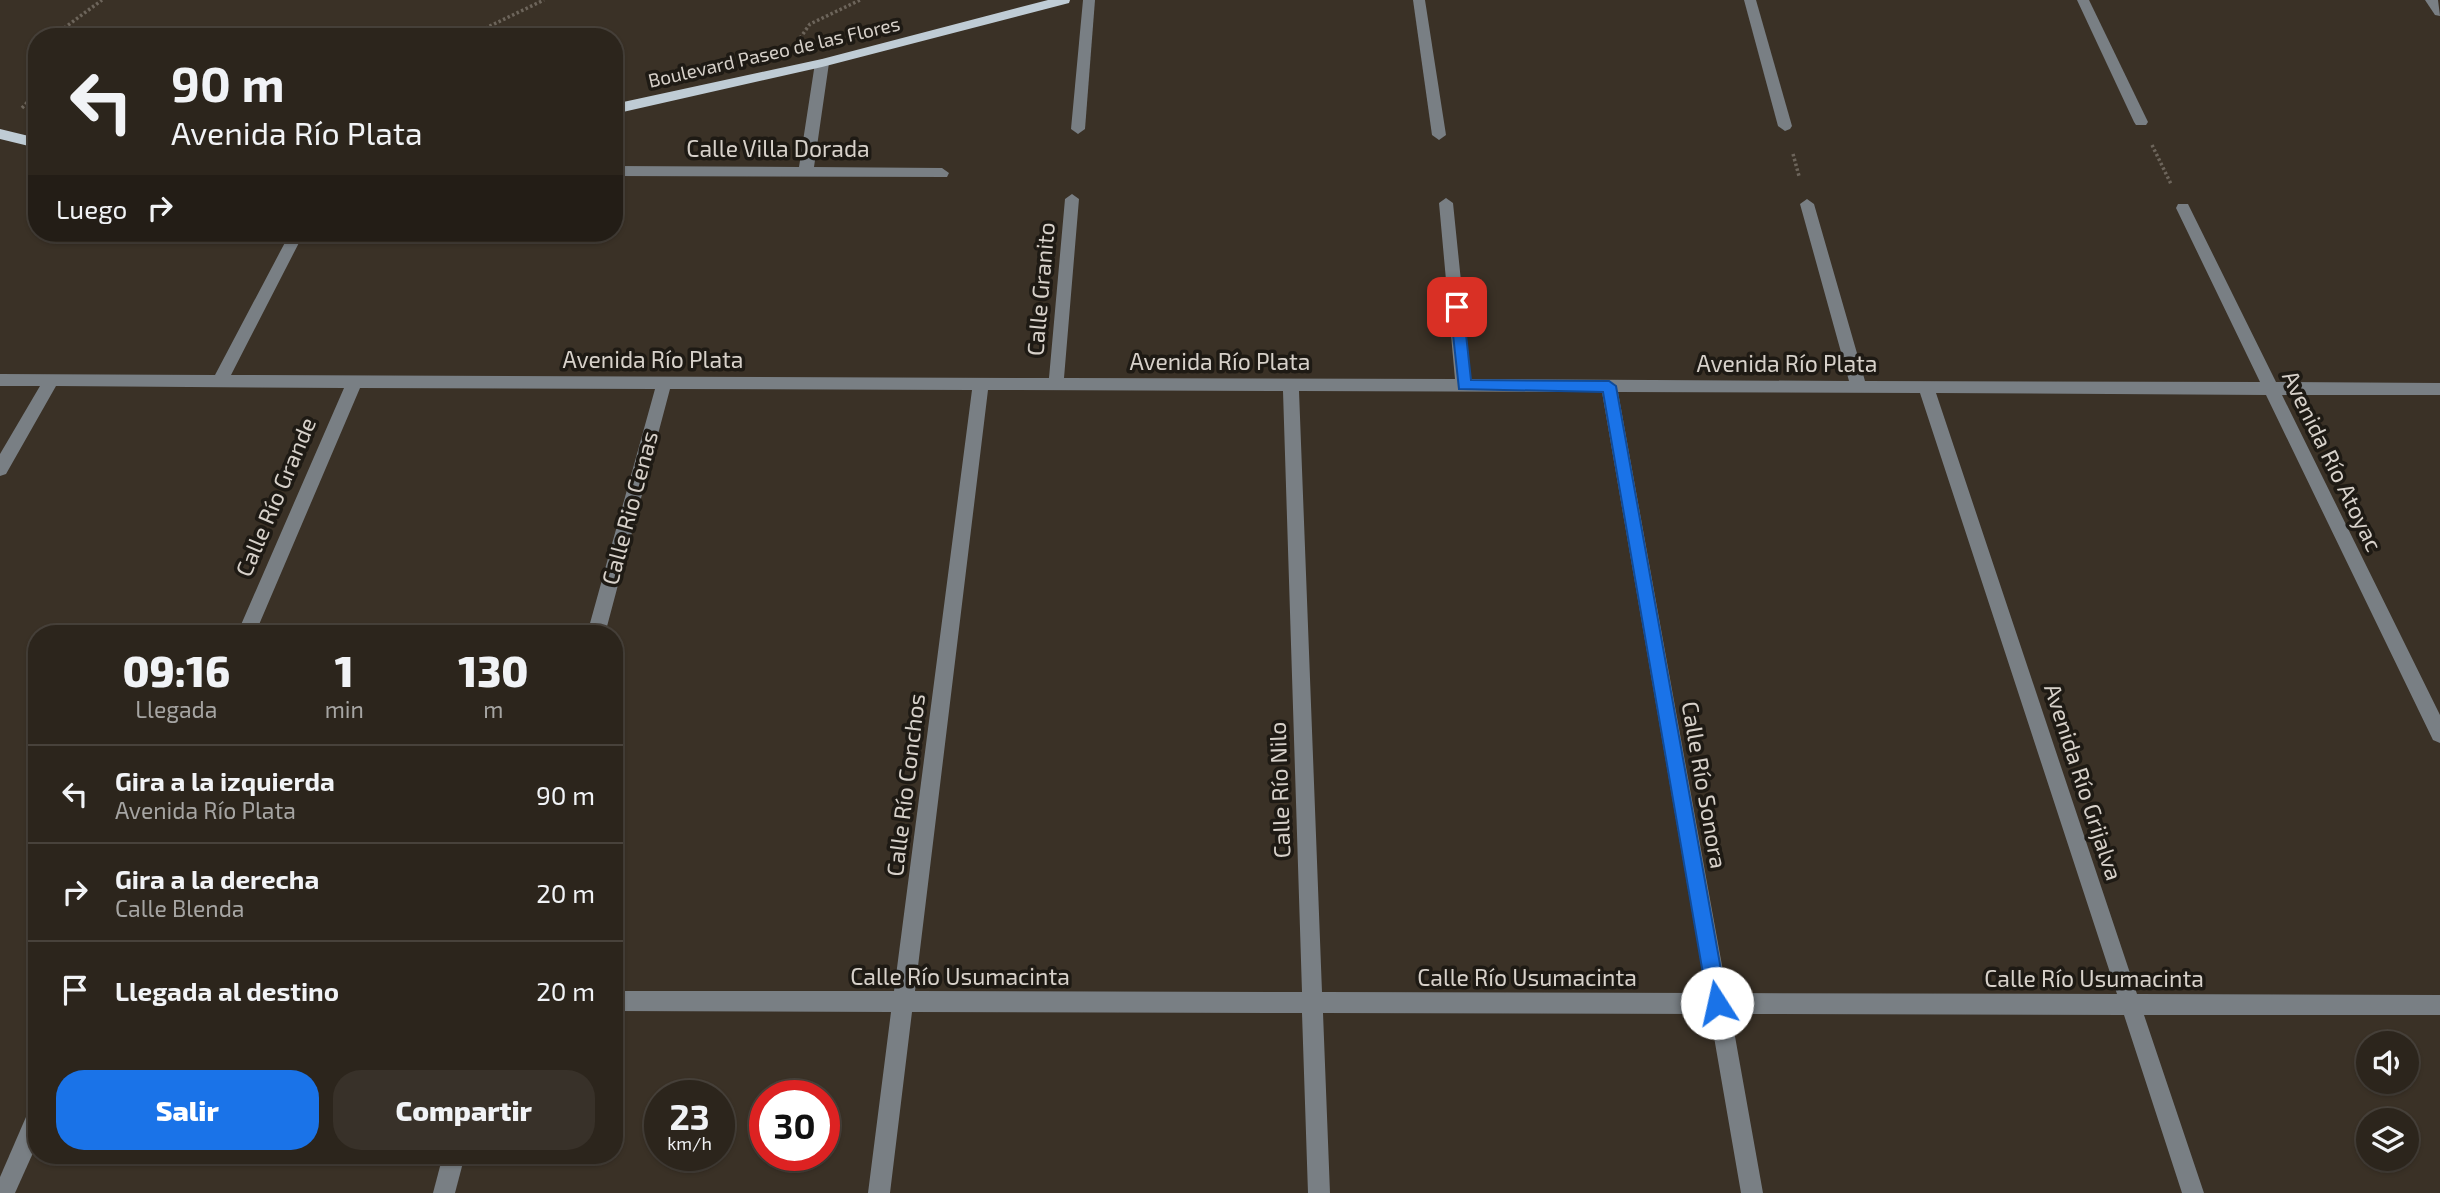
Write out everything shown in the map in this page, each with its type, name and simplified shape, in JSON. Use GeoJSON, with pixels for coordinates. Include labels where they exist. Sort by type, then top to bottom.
{"type":"FeatureCollection","features":[{"type":"Feature","properties":{"kind":"main road","name":"Boulevard Paseo de las Flores"},"geometry":{"type":"LineString","coordinates":[[623,107],[822,64],[1064,0]]}},
{"type":"Feature","properties":{"kind":"main road"},"geometry":{"type":"LineString","coordinates":[[0,134],[28,141]]}},
{"type":"Feature","properties":{"kind":"street"},"geometry":{"type":"LineString","coordinates":[[1078,129],[1089,0]]}},
{"type":"Feature","properties":{"kind":"street"},"geometry":{"type":"LineString","coordinates":[[1419,0],[1438,135]]}},
{"type":"Feature","properties":{"kind":"street"},"geometry":{"type":"LineString","coordinates":[[1749,0],[1785,126]]}},
{"type":"Feature","properties":{"kind":"street"},"geometry":{"type":"LineString","coordinates":[[2083,0],[2141,122]]}},
{"type":"Feature","properties":{"kind":"street"},"geometry":{"type":"LineString","coordinates":[[2431,0],[2440,12]]}},
{"type":"Feature","properties":{"kind":"street"},"geometry":{"type":"LineString","coordinates":[[806,172],[822,64]]}},
{"type":"Feature","properties":{"kind":"street","name":"Calle Villa Dorada"},"geometry":{"type":"LineString","coordinates":[[623,171],[942,173]]}},
{"type":"Feature","properties":{"kind":"street","name":"Calle Granito"},"geometry":{"type":"LineString","coordinates":[[1056,384],[1072,199]]}},
{"type":"Feature","properties":{"kind":"street"},"geometry":{"type":"LineString","coordinates":[[1446,204],[1464,385]]}},
{"type":"Feature","properties":{"kind":"street"},"geometry":{"type":"LineString","coordinates":[[1807,204],[1859,387]]}},
{"type":"Feature","properties":{"kind":"street","name":"Avenida Río Atoyac"},"geometry":{"type":"LineString","coordinates":[[2183,208],[2440,734]]}},
{"type":"Feature","properties":{"kind":"street"},"geometry":{"type":"LineString","coordinates":[[220,381],[292,242]]}},
{"type":"Feature","properties":{"kind":"street","name":"Avenida Río Plata"},"geometry":{"type":"LineString","coordinates":[[0,380],[2440,389]]}},
{"type":"Feature","properties":{"kind":"street"},"geometry":{"type":"LineString","coordinates":[[0,469],[52,380]]}},
{"type":"Feature","properties":{"kind":"street","name":"Calle Río Grande"},"geometry":{"type":"LineString","coordinates":[[250,625],[355,381]]}},
{"type":"Feature","properties":{"kind":"street","name":"Calle Rio Cenas"},"geometry":{"type":"LineString","coordinates":[[598,625],[664,383]]}},
{"type":"Feature","properties":{"kind":"street","name":"Calle Río Conchos"},"geometry":{"type":"LineString","coordinates":[[879,1193],[981,383]]}},
{"type":"Feature","properties":{"kind":"street","name":"Calle Río Nilo"},"geometry":{"type":"LineString","coordinates":[[1291,385],[1319,1193]]}},
{"type":"Feature","properties":{"kind":"street","name":"Calle Río Sonora"},"geometry":{"type":"LineString","coordinates":[[1609,386],[1752,1193]]}},
{"type":"Feature","properties":{"kind":"street","name":"Avenida Río Grijalva"},"geometry":{"type":"LineString","coordinates":[[1926,387],[2193,1193]]}},
{"type":"Feature","properties":{"kind":"street","name":"Calle Río Usumacinta"},"geometry":{"type":"LineString","coordinates":[[623,1001],[2440,1005]]}},
{"type":"Feature","properties":{"kind":"street"},"geometry":{"type":"LineString","coordinates":[[4,1193],[28,1138]]}},
{"type":"Feature","properties":{"kind":"street"},"geometry":{"type":"LineString","coordinates":[[444,1193],[452,1164]]}},
{"type":"Feature","properties":{"kind":"path"},"geometry":{"type":"LineString","coordinates":[[64,28],[102,0]]}},
{"type":"Feature","properties":{"kind":"path"},"geometry":{"type":"LineString","coordinates":[[486,28],[544,0]]}},
{"type":"Feature","properties":{"kind":"path"},"geometry":{"type":"LineString","coordinates":[[822,64],[799,46],[801,36],[810,24],[860,0]]}},
{"type":"Feature","properties":{"kind":"path"},"geometry":{"type":"LineString","coordinates":[[18,113],[28,102]]}},
{"type":"Feature","properties":{"kind":"path"},"geometry":{"type":"LineString","coordinates":[[2141,122],[2183,208]]}},
{"type":"Feature","properties":{"kind":"path"},"geometry":{"type":"LineString","coordinates":[[1785,126],[1807,204]]}},
{"type":"Feature","properties":{"kind":"route"},"geometry":{"type":"LineString","coordinates":[[1457,307],[1464,385],[1609,386],[1717,1003]]}}]}
